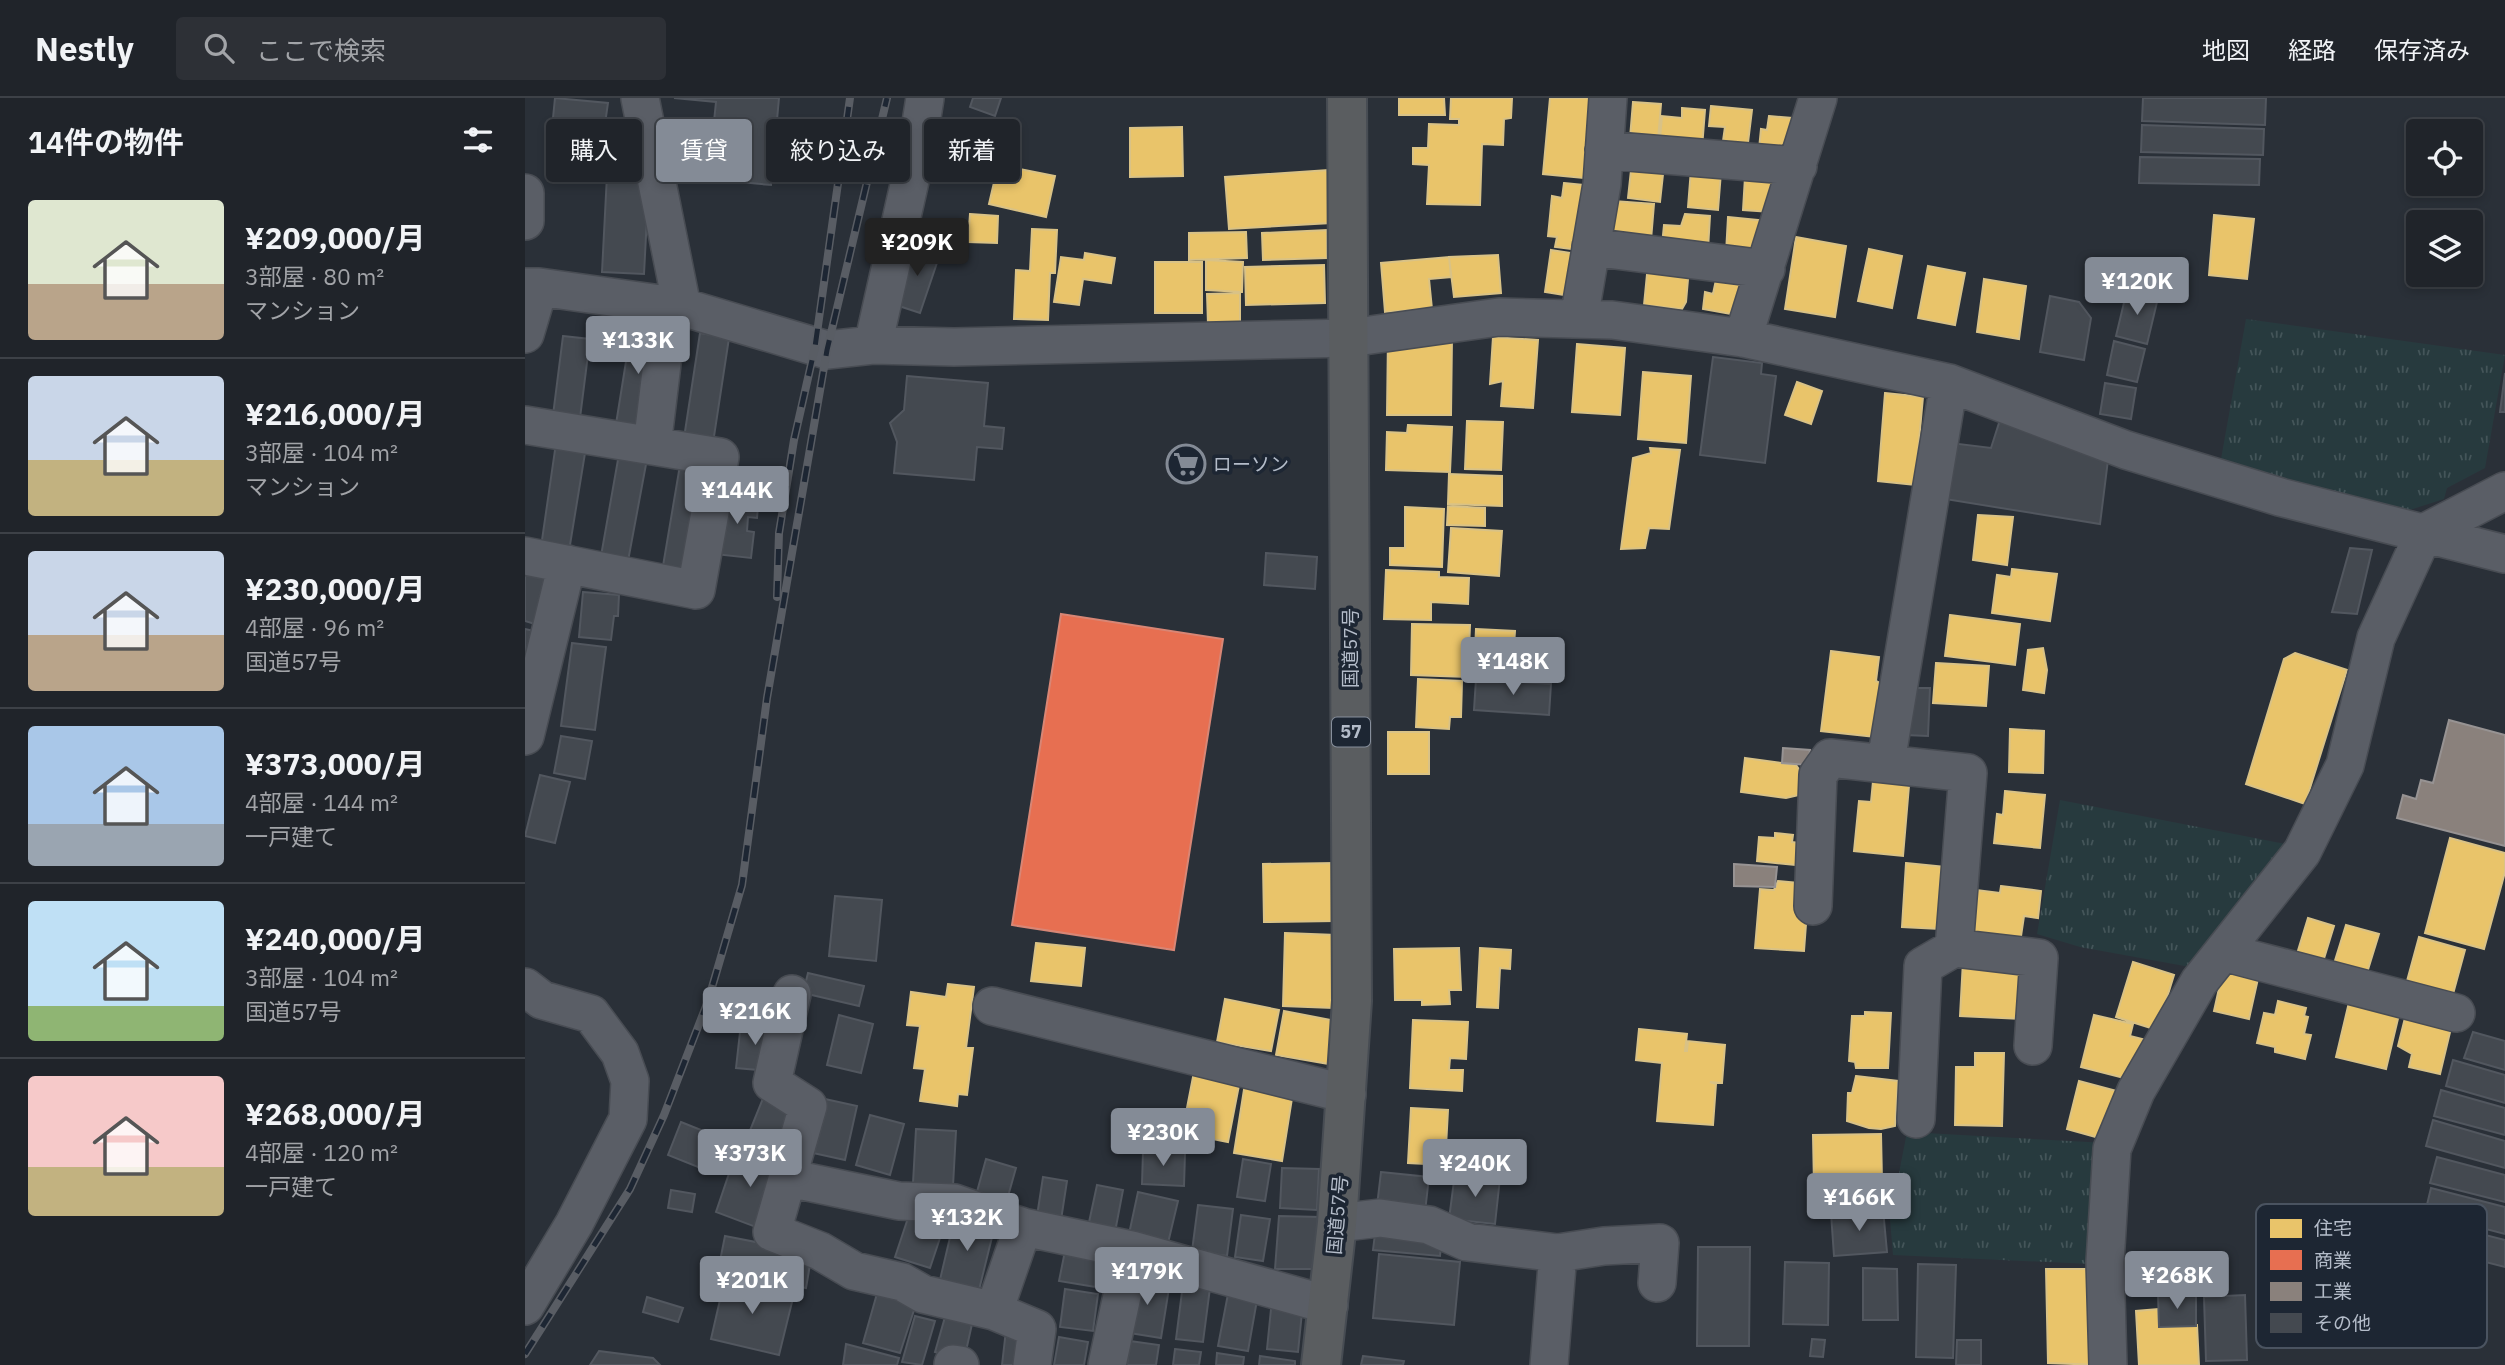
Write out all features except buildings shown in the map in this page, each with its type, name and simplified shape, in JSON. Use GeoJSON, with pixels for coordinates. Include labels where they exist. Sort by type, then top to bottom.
{"type":"FeatureCollection","features":[{"type":"Feature","properties":{"kind":"highway","name":"国道57号"},"geometry":{"type":"LineString","coordinates":[[1321,1365],[1337,1223],[1352,1001],[1347,98]]}},
{"type":"Feature","properties":{"kind":"street"},"geometry":{"type":"LineString","coordinates":[[640,98],[675,306],[652,446]]}},
{"type":"Feature","properties":{"kind":"street"},"geometry":{"type":"LineString","coordinates":[[873,345],[916,154],[925,98]]}},
{"type":"Feature","properties":{"kind":"street"},"geometry":{"type":"LineString","coordinates":[[1579,319],[1602,184],[1608,98]]}},
{"type":"Feature","properties":{"kind":"street"},"geometry":{"type":"LineString","coordinates":[[1743,338],[1818,98]]}},
{"type":"Feature","properties":{"kind":"street"},"geometry":{"type":"LineString","coordinates":[[1604,150],[1798,166]]}},
{"type":"Feature","properties":{"kind":"street"},"geometry":{"type":"LineString","coordinates":[[525,193],[525,222]]}},
{"type":"Feature","properties":{"kind":"street"},"geometry":{"type":"LineString","coordinates":[[1591,247],[1766,268]]}},
{"type":"Feature","properties":{"kind":"street"},"geometry":{"type":"LineString","coordinates":[[525,334],[532,287],[675,306],[827,350],[873,345],[954,347],[1349,338],[1499,317],[1612,320],[1743,338],[1949,383],[2126,450],[2280,497],[2505,554]]}},
{"type":"Feature","properties":{"kind":"street"},"geometry":{"type":"LineString","coordinates":[[1886,762],[1949,383]]}},
{"type":"Feature","properties":{"kind":"street"},"geometry":{"type":"LineString","coordinates":[[525,425],[720,457],[697,590],[525,556]]}},
{"type":"Feature","properties":{"kind":"street"},"geometry":{"type":"LineString","coordinates":[[2108,1365],[2105,1262],[2112,1149],[2136,1091],[2199,982],[2302,852],[2345,765],[2376,638],[2424,533],[2505,491]]}},
{"type":"Feature","properties":{"kind":"street"},"geometry":{"type":"LineString","coordinates":[[525,736],[567,564]]}},
{"type":"Feature","properties":{"kind":"street"},"geometry":{"type":"LineString","coordinates":[[1813,906],[1818,775],[1830,758],[1968,772],[1954,948]]}},
{"type":"Feature","properties":{"kind":"street"},"geometry":{"type":"LineString","coordinates":[[1916,1119],[1923,966],[1954,948],[2039,958],[2033,1046]]}},
{"type":"Feature","properties":{"kind":"street"},"geometry":{"type":"LineString","coordinates":[[2223,952],[2456,1013]]}},
{"type":"Feature","properties":{"kind":"street"},"geometry":{"type":"LineString","coordinates":[[525,987],[542,1000],[591,1014],[620,1053],[630,1081],[628,1119],[574,1224],[525,1306]]}},
{"type":"Feature","properties":{"kind":"street"},"geometry":{"type":"LineString","coordinates":[[792,994],[772,1083],[808,1106],[772,1232],[820,1251],[853,1270],[902,1282],[923,1294],[994,1311],[1037,1329],[1033,1365]]}},
{"type":"Feature","properties":{"kind":"street"},"geometry":{"type":"LineString","coordinates":[[992,1006],[1347,1094]]}},
{"type":"Feature","properties":{"kind":"street"},"geometry":{"type":"LineString","coordinates":[[788,1178],[899,1201],[954,1203],[1023,1227],[1132,1250],[1329,1305]]}},
{"type":"Feature","properties":{"kind":"street"},"geometry":{"type":"LineString","coordinates":[[1337,1223],[1380,1218],[1429,1225],[1467,1242],[1558,1253],[1604,1246],[1660,1243],[1657,1283]]}},
{"type":"Feature","properties":{"kind":"street"},"geometry":{"type":"LineString","coordinates":[[994,1311],[1023,1227]]}},
{"type":"Feature","properties":{"kind":"street"},"geometry":{"type":"LineString","coordinates":[[1107,1365],[1132,1250]]}},
{"type":"Feature","properties":{"kind":"street"},"geometry":{"type":"LineString","coordinates":[[1549,1365],[1558,1253]]}},
{"type":"Feature","properties":{"kind":"green space"},"geometry":{"type":"Polygon","coordinates":[[[2246,319],[2505,355],[2485,468],[2447,488],[2444,499],[2394,515],[2221,459],[2246,319]]]}},
{"type":"Feature","properties":{"kind":"green space"},"geometry":{"type":"Polygon","coordinates":[[[2060,800],[2291,845],[2201,969],[2080,947],[2037,934],[2060,800]]]}},
{"type":"Feature","properties":{"kind":"green space"},"geometry":{"type":"Polygon","coordinates":[[[1907,1132],[2107,1143],[2091,1264],[1893,1255],[1890,1219],[1907,1132]]]}},
{"type":"Feature","properties":{"kind":"railway"},"geometry":{"type":"LineString","coordinates":[[777,597],[779,533],[794,440],[815,347],[850,98]]}},
{"type":"Feature","properties":{"kind":"railway"},"geometry":{"type":"LineString","coordinates":[[525,1354],[630,1189],[664,1115],[708,1001],[742,885],[767,698],[827,350],[887,98]]}},
{"type":"Feature","properties":{"kind":"place","name":"ローソン"},"geometry":{"type":"Point","coordinates":[1186,464]}}]}
